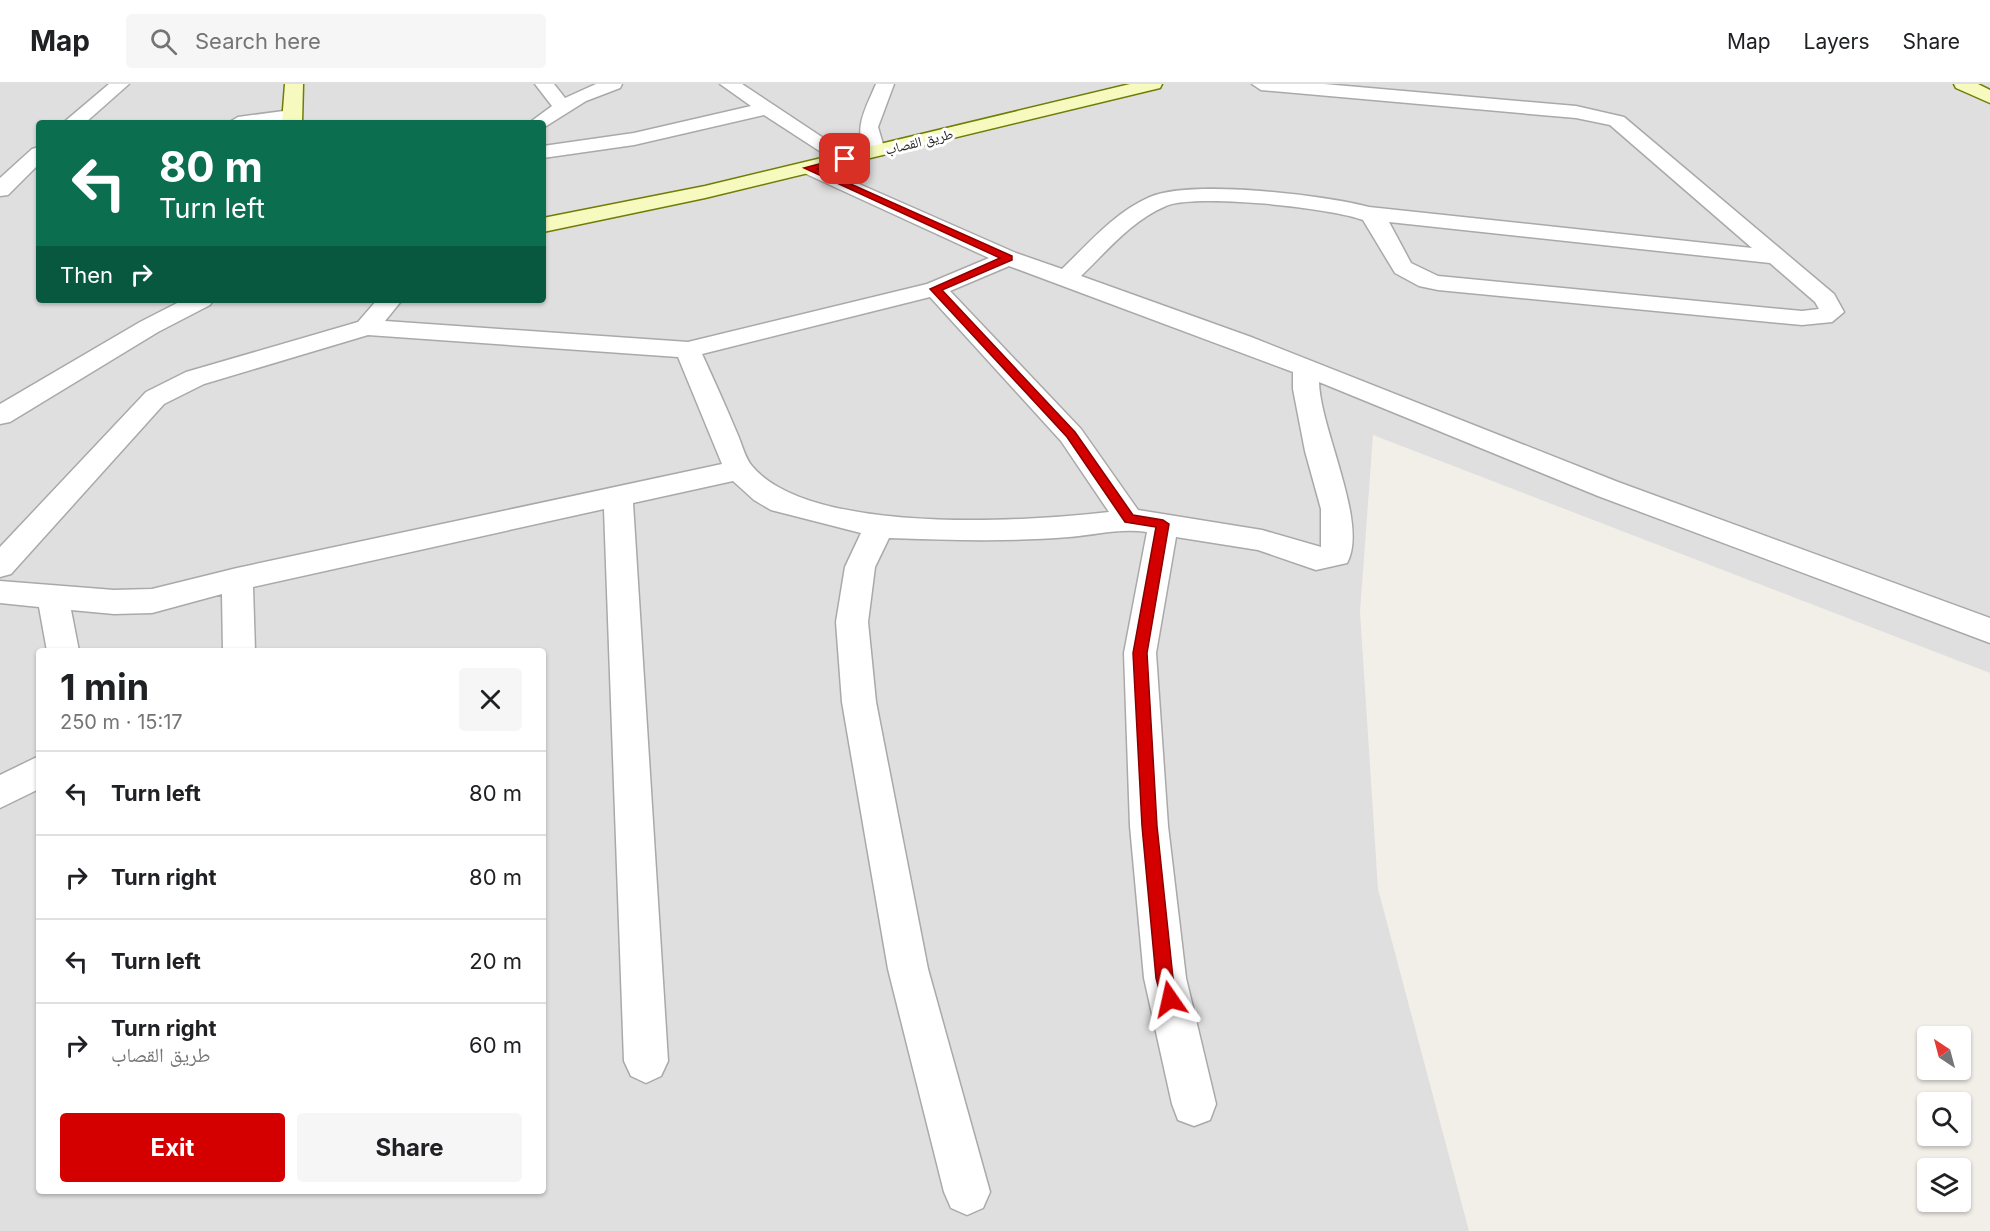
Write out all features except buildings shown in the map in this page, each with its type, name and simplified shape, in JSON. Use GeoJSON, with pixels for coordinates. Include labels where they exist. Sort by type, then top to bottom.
{"type":"FeatureCollection","features":[{"type":"Feature","properties":{"kind":"main road"},"geometry":{"type":"LineString","coordinates":[[292,119],[294,84]]}},
{"type":"Feature","properties":{"kind":"main road","name":"طريق القصاب"},"geometry":{"type":"LineString","coordinates":[[546,224],[809,168],[1153,84]]}},
{"type":"Feature","properties":{"kind":"main road"},"geometry":{"type":"LineString","coordinates":[[1963,84],[1990,97]]}},
{"type":"Feature","properties":{"kind":"street"},"geometry":{"type":"LineString","coordinates":[[77,120],[120,84]]}},
{"type":"Feature","properties":{"kind":"street"},"geometry":{"type":"LineString","coordinates":[[544,84],[563,106]]}},
{"type":"Feature","properties":{"kind":"street"},"geometry":{"type":"LineString","coordinates":[[543,120],[563,106],[596,89],[613,84]]}},
{"type":"Feature","properties":{"kind":"street"},"geometry":{"type":"LineString","coordinates":[[729,84],[845,159]]}},
{"type":"Feature","properties":{"kind":"street"},"geometry":{"type":"LineString","coordinates":[[875,152],[868,127],[885,84]]}},
{"type":"Feature","properties":{"kind":"street"},"geometry":{"type":"LineString","coordinates":[[1261,84],[1576,112],[1617,121],[1826,299],[1832,312],[1823,316],[1802,318],[1539,294],[1427,280],[1402,269],[1389,249],[1381,226],[1370,213]]}},
{"type":"Feature","properties":{"kind":"street"},"geometry":{"type":"LineString","coordinates":[[546,152],[634,139],[765,109]]}},
{"type":"Feature","properties":{"kind":"street"},"geometry":{"type":"LineString","coordinates":[[0,190],[36,156]]}},
{"type":"Feature","properties":{"kind":"street"},"geometry":{"type":"LineString","coordinates":[[809,168],[1008,258],[1306,368],[1608,489],[1990,631]]}},
{"type":"Feature","properties":{"kind":"street"},"geometry":{"type":"LineString","coordinates":[[1066,278],[1136,212],[1159,201],[1184,195],[1323,206],[1775,257]]}},
{"type":"Feature","properties":{"kind":"street"},"geometry":{"type":"LineString","coordinates":[[0,566],[155,398],[195,378],[367,327],[688,350],[935,289],[1008,258]]}},
{"type":"Feature","properties":{"kind":"street"},"geometry":{"type":"LineString","coordinates":[[935,289],[1071,435],[1146,521],[1140,665],[1149,826],[1165,978],[1194,1104]]}},
{"type":"Feature","properties":{"kind":"street"},"geometry":{"type":"LineString","coordinates":[[0,416],[149,327],[195,303]]}},
{"type":"Feature","properties":{"kind":"street"},"geometry":{"type":"LineString","coordinates":[[367,327],[387,303]]}},
{"type":"Feature","properties":{"kind":"street"},"geometry":{"type":"LineString","coordinates":[[688,350],[739,470],[764,493],[781,503],[879,527],[974,530],[1146,521],[1262,540],[1316,560],[1336,555],[1336,509],[1319,451],[1306,389],[1306,368]]}},
{"type":"Feature","properties":{"kind":"street"},"geometry":{"type":"LineString","coordinates":[[0,592],[114,602],[152,601],[237,579],[739,470]]}},
{"type":"Feature","properties":{"kind":"street"},"geometry":{"type":"LineString","coordinates":[[618,496],[646,1061]]}},
{"type":"Feature","properties":{"kind":"street"},"geometry":{"type":"LineString","coordinates":[[879,527],[860,567],[852,622],[859,702],[908,969],[967,1192]]}},
{"type":"Feature","properties":{"kind":"street"},"geometry":{"type":"LineString","coordinates":[[237,579],[239,648]]}},
{"type":"Feature","properties":{"kind":"street"},"geometry":{"type":"LineString","coordinates":[[53,597],[62,648]]}},
{"type":"Feature","properties":{"kind":"street"},"geometry":{"type":"LineString","coordinates":[[0,793],[36,773]]}},
{"type":"Feature","properties":{"kind":"shaded area"},"geometry":{"type":"Polygon","coordinates":[[[0,84],[1990,84],[1990,673],[1373,435],[1360,612],[1378,889],[1469,1231],[0,1231],[0,84]]]}},
{"type":"Feature","properties":{"kind":"route"},"geometry":{"type":"LineString","coordinates":[[845,159],[809,168],[1008,258],[935,289],[1071,435],[1129,519],[1163,524],[1140,653],[1149,826],[1165,978],[1170,999]]}}]}
